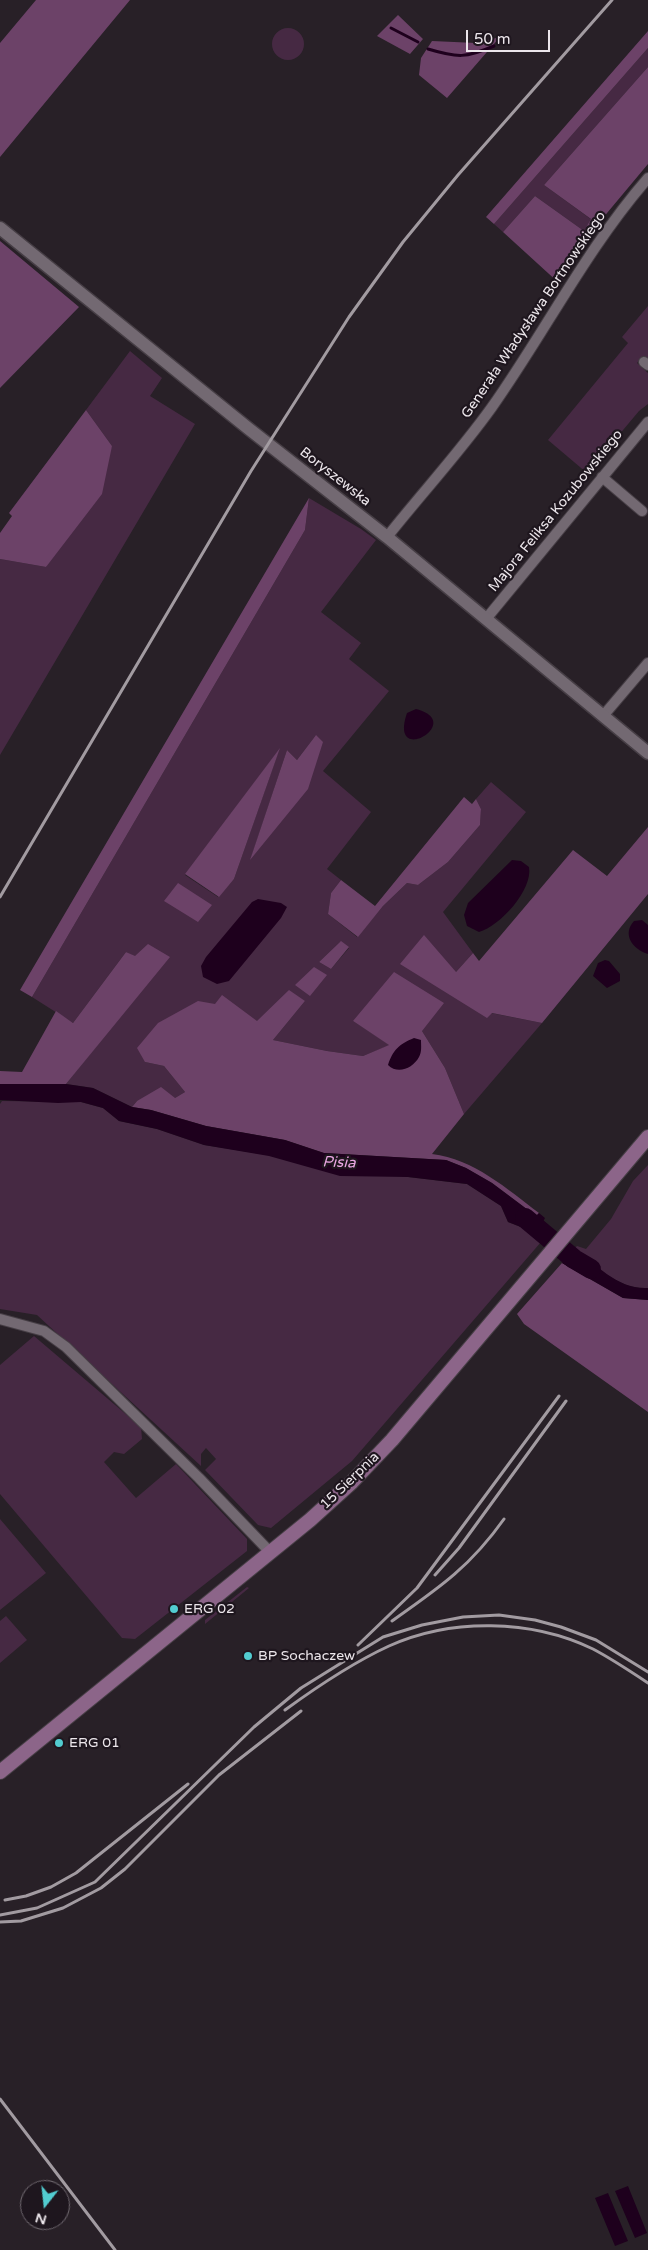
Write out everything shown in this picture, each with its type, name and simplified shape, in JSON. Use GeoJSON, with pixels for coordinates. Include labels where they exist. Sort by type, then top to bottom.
{"type":"FeatureCollection","features":[{"type":"Feature","properties":{"kind":"main road","name":"15 Sierpnia"},"geometry":{"type":"LineString","coordinates":[[0,1772],[310,1520],[366,1468],[392,1440],[648,1137]]}},
{"type":"Feature","properties":{"kind":"street","name":"Generała Władysława Bortnowskiego"},"geometry":{"type":"LineString","coordinates":[[387,537],[491,408],[548,324],[597,243],[648,178]]}},
{"type":"Feature","properties":{"kind":"street","name":"Boryszewska"},"geometry":{"type":"LineString","coordinates":[[0,228],[249,429],[387,537],[648,753]]}},
{"type":"Feature","properties":{"kind":"street","name":"Majora Feliksa Kozubowskiego"},"geometry":{"type":"LineString","coordinates":[[486,619],[648,422]]}},
{"type":"Feature","properties":{"kind":"street"},"geometry":{"type":"LineString","coordinates":[[602,478],[642,511]]}},
{"type":"Feature","properties":{"kind":"street"},"geometry":{"type":"LineString","coordinates":[[603,716],[648,663]]}},
{"type":"Feature","properties":{"kind":"street"},"geometry":{"type":"LineString","coordinates":[[0,1319],[44,1331],[66,1347],[199,1478],[270,1552]]}},
{"type":"Feature","properties":{"kind":"shaded area"},"geometry":{"type":"Polygon","coordinates":[[[36,0],[130,0],[0,157],[0,43],[36,0]]]}},
{"type":"Feature","properties":{"kind":"shaded area"},"geometry":{"type":"Polygon","coordinates":[[[398,15],[423,39],[410,54],[377,36],[398,15]]]}},
{"type":"Feature","properties":{"kind":"shaded area"},"geometry":{"type":"Polygon","coordinates":[[[288,28],[294,29],[299,33],[303,38],[303,50],[299,55],[294,59],[288,60],[282,59],[277,55],[273,50],[272,44],[273,38],[277,33],[282,29],[288,28]]]}},
{"type":"Feature","properties":{"kind":"shaded area"},"geometry":{"type":"Polygon","coordinates":[[[648,31],[648,48],[494,224],[486,217],[648,31]]]}},
{"type":"Feature","properties":{"kind":"shaded area"},"geometry":{"type":"Polygon","coordinates":[[[500,37],[447,98],[419,75],[421,58],[432,41],[476,43],[500,37]]]}},
{"type":"Feature","properties":{"kind":"shaded area"},"geometry":{"type":"Polygon","coordinates":[[[648,48],[648,67],[544,185],[592,220],[584,231],[535,196],[503,232],[494,224],[648,48]]]}},
{"type":"Feature","properties":{"kind":"shaded area"},"geometry":{"type":"Polygon","coordinates":[[[648,67],[648,164],[597,225],[560,284],[503,232],[535,196],[584,231],[591,219],[544,185],[648,67]]]}},
{"type":"Feature","properties":{"kind":"shaded area"},"geometry":{"type":"Polygon","coordinates":[[[0,241],[79,307],[0,388],[0,241]]]}},
{"type":"Feature","properties":{"kind":"shaded area"},"geometry":{"type":"Polygon","coordinates":[[[648,306],[648,359],[643,356],[637,363],[648,373],[648,404],[639,411],[587,473],[548,440],[628,343],[622,337],[648,306]]]}},
{"type":"Feature","properties":{"kind":"shaded area"},"geometry":{"type":"Polygon","coordinates":[[[130,351],[162,378],[150,396],[195,424],[0,755],[0,559],[46,567],[112,446],[86,410],[130,351]]]}},
{"type":"Feature","properties":{"kind":"shaded area"},"geometry":{"type":"Polygon","coordinates":[[[86,410],[112,446],[102,494],[46,567],[0,559],[0,533],[12,516],[9,513],[86,410]]]}},
{"type":"Feature","properties":{"kind":"shaded area"},"geometry":{"type":"Polygon","coordinates":[[[309,498],[376,540],[321,612],[361,643],[349,659],[389,691],[323,771],[371,812],[327,869],[341,880],[331,893],[328,914],[357,937],[383,906],[407,883],[418,885],[448,862],[480,825],[481,809],[476,799],[491,782],[526,812],[443,912],[473,953],[456,972],[491,1013],[542,1023],[464,1114],[445,1068],[422,1031],[353,1021],[390,1045],[363,1056],[273,1040],[305,1001],[257,1022],[215,1004],[145,1062],[164,1066],[185,1092],[175,1098],[137,1101],[132,1107],[93,1088],[66,1084],[101,1040],[135,957],[126,952],[73,1023],[32,997],[305,530],[309,498]],[[316,735],[297,760],[287,750],[251,858],[316,735]],[[279,750],[185,875],[218,897],[234,879],[279,750]],[[340,942],[319,962],[331,969],[349,948],[340,942]]]}},
{"type":"Feature","properties":{"kind":"shaded area"},"geometry":{"type":"Polygon","coordinates":[[[309,498],[305,530],[32,997],[20,990],[309,498]]]}},
{"type":"Feature","properties":{"kind":"shaded area"},"geometry":{"type":"Polygon","coordinates":[[[316,735],[323,742],[308,789],[250,860],[287,750],[297,760],[316,735]]]}},
{"type":"Feature","properties":{"kind":"shaded area"},"geometry":{"type":"Polygon","coordinates":[[[280,748],[234,879],[219,897],[185,874],[280,748]]]}},
{"type":"Feature","properties":{"kind":"shaded area"},"geometry":{"type":"Polygon","coordinates":[[[464,797],[472,804],[476,799],[481,809],[480,825],[448,862],[418,885],[407,883],[383,906],[358,937],[328,914],[331,893],[341,880],[375,906],[464,797]]]}},
{"type":"Feature","properties":{"kind":"shaded area"},"geometry":{"type":"Polygon","coordinates":[[[648,827],[648,894],[542,1023],[492,1013],[487,1018],[400,964],[424,935],[456,972],[473,953],[479,961],[573,850],[607,876],[648,827]]]}},
{"type":"Feature","properties":{"kind":"shaded area"},"geometry":{"type":"Polygon","coordinates":[[[178,883],[212,905],[198,922],[164,901],[178,883]]]}},
{"type":"Feature","properties":{"kind":"shaded area"},"geometry":{"type":"Polygon","coordinates":[[[341,941],[349,947],[331,969],[319,962],[341,941]]]}},
{"type":"Feature","properties":{"kind":"shaded area"},"geometry":{"type":"Polygon","coordinates":[[[148,944],[170,957],[66,1084],[0,1084],[0,1071],[22,1072],[56,1011],[73,1023],[126,952],[135,956],[148,944]]]}},
{"type":"Feature","properties":{"kind":"shaded area"},"geometry":{"type":"Polygon","coordinates":[[[314,967],[327,975],[310,996],[295,985],[314,967]]]}},
{"type":"Feature","properties":{"kind":"shaded area"},"geometry":{"type":"Polygon","coordinates":[[[394,972],[444,1003],[422,1031],[445,1068],[464,1114],[432,1154],[462,1162],[489,1176],[539,1213],[536,1216],[492,1183],[466,1168],[446,1160],[324,1153],[285,1140],[206,1126],[151,1110],[132,1107],[137,1101],[161,1087],[175,1098],[185,1092],[164,1066],[145,1062],[137,1048],[158,1023],[198,1001],[215,1004],[222,995],[257,1021],[289,990],[305,1001],[273,1040],[363,1056],[389,1045],[353,1021],[394,972]]]}},
{"type":"Feature","properties":{"kind":"shaded area"},"geometry":{"type":"Polygon","coordinates":[[[2,1101],[81,1102],[103,1108],[119,1121],[157,1129],[204,1145],[408,1177],[467,1184],[501,1206],[508,1222],[526,1229],[541,1242],[352,1461],[271,1528],[258,1525],[205,1470],[216,1459],[206,1448],[201,1454],[201,1466],[37,1315],[0,1309],[0,1104],[2,1101]]]}},
{"type":"Feature","properties":{"kind":"shaded area"},"geometry":{"type":"Polygon","coordinates":[[[648,1165],[648,1288],[637,1288],[617,1281],[575,1248],[577,1246],[586,1249],[611,1219],[633,1181],[648,1165]]]}},
{"type":"Feature","properties":{"kind":"shaded area"},"geometry":{"type":"Polygon","coordinates":[[[562,1263],[623,1298],[648,1300],[648,1412],[524,1324],[517,1314],[562,1263]]]}},
{"type":"Feature","properties":{"kind":"shaded area"},"geometry":{"type":"Polygon","coordinates":[[[34,1336],[141,1427],[142,1439],[124,1454],[114,1452],[104,1462],[136,1498],[176,1464],[247,1539],[247,1551],[135,1639],[122,1638],[0,1494],[0,1365],[34,1336]]]}},
{"type":"Feature","properties":{"kind":"shaded area"},"geometry":{"type":"Polygon","coordinates":[[[0,1519],[46,1573],[0,1610],[0,1519]]]}},
{"type":"Feature","properties":{"kind":"shaded area"},"geometry":{"type":"Polygon","coordinates":[[[247,1587],[249,1588],[205,1624],[205,1620],[247,1587]]]}},
{"type":"Feature","properties":{"kind":"shaded area"},"geometry":{"type":"Polygon","coordinates":[[[6,1616],[27,1640],[0,1663],[0,1621],[6,1616]]]}},
{"type":"Feature","properties":{"kind":"water"},"geometry":{"type":"Polygon","coordinates":[[[416,709],[429,715],[433,723],[431,730],[424,736],[415,739],[408,737],[404,729],[407,713],[416,709]]]}},
{"type":"Feature","properties":{"kind":"water"},"geometry":{"type":"Polygon","coordinates":[[[512,860],[521,861],[529,867],[526,886],[520,896],[496,923],[479,932],[467,926],[464,915],[468,903],[512,860]]]}},
{"type":"Feature","properties":{"kind":"water"},"geometry":{"type":"Polygon","coordinates":[[[258,899],[281,903],[287,907],[281,918],[229,981],[217,984],[203,977],[201,966],[206,957],[252,902],[258,899]]]}},
{"type":"Feature","properties":{"kind":"water"},"geometry":{"type":"Polygon","coordinates":[[[642,920],[648,925],[648,954],[637,949],[630,941],[629,936],[630,926],[634,921],[642,920]]]}},
{"type":"Feature","properties":{"kind":"water"},"geometry":{"type":"Polygon","coordinates":[[[605,960],[609,961],[620,974],[620,981],[607,988],[593,976],[598,963],[605,960]]]}},
{"type":"Feature","properties":{"kind":"water"},"geometry":{"type":"Polygon","coordinates":[[[414,1038],[421,1040],[421,1053],[416,1061],[409,1067],[401,1070],[396,1070],[388,1065],[397,1048],[414,1038]]]}},
{"type":"Feature","properties":{"kind":"water"},"geometry":{"type":"Polygon","coordinates":[[[0,1084],[66,1084],[93,1088],[132,1107],[151,1110],[206,1126],[285,1140],[324,1153],[446,1160],[466,1168],[492,1183],[536,1216],[539,1213],[545,1218],[543,1222],[552,1229],[541,1242],[526,1229],[508,1222],[501,1206],[467,1184],[408,1177],[340,1176],[269,1156],[204,1145],[157,1129],[119,1121],[103,1108],[81,1102],[58,1103],[0,1100],[0,1084]]]}},
{"type":"Feature","properties":{"kind":"water"},"geometry":{"type":"Polygon","coordinates":[[[575,1248],[618,1281],[637,1288],[648,1288],[648,1300],[623,1298],[562,1263],[575,1248]]]}},
{"type":"Feature","properties":{"kind":"water"},"geometry":{"type":"Polygon","coordinates":[[[628,2186],[647,2233],[635,2238],[615,2191],[628,2186]]]}},
{"type":"Feature","properties":{"kind":"water"},"geometry":{"type":"Polygon","coordinates":[[[608,2193],[628,2241],[615,2246],[595,2198],[608,2193]]]}},
{"type":"Feature","properties":{"kind":"waterway"},"geometry":{"type":"LineString","coordinates":[[391,28],[418,42]]}},
{"type":"Feature","properties":{"kind":"waterway"},"geometry":{"type":"LineString","coordinates":[[428,49],[447,54],[469,55],[494,46]]}},
{"type":"Feature","properties":{"kind":"waterway","name":"Pisia"},"geometry":{"type":"LineString","coordinates":[[525,1218],[574,1259],[591,1269]]}},
{"type":"Feature","properties":{"kind":"railway"},"geometry":{"type":"LineString","coordinates":[[0,897],[251,471],[349,317],[403,242],[458,175],[612,0]]}},
{"type":"Feature","properties":{"kind":"railway"},"geometry":{"type":"LineString","coordinates":[[358,1645],[417,1588],[559,1396]]}},
{"type":"Feature","properties":{"kind":"railway"},"geometry":{"type":"LineString","coordinates":[[435,1575],[459,1548],[566,1401]]}},
{"type":"Feature","properties":{"kind":"railway"},"geometry":{"type":"LineString","coordinates":[[392,1621],[453,1576],[479,1551],[504,1519]]}},
{"type":"Feature","properties":{"kind":"railway"},"geometry":{"type":"LineString","coordinates":[[0,1915],[37,1908],[95,1882],[254,1727],[301,1688],[383,1637],[422,1625],[463,1617],[499,1615],[535,1620],[596,1640],[648,1672]]}},
{"type":"Feature","properties":{"kind":"railway"},"geometry":{"type":"LineString","coordinates":[[285,1710],[336,1675],[389,1646],[438,1630],[464,1627],[518,1627],[569,1639],[593,1649],[648,1683]]}},
{"type":"Feature","properties":{"kind":"railway"},"geometry":{"type":"LineString","coordinates":[[0,1922],[21,1921],[63,1908],[101,1888],[125,1869],[219,1775],[301,1711]]}},
{"type":"Feature","properties":{"kind":"railway"},"geometry":{"type":"LineString","coordinates":[[5,1900],[26,1896],[51,1887],[76,1873],[188,1784]]}},
{"type":"Feature","properties":{"kind":"railway"},"geometry":{"type":"LineString","coordinates":[[0,2099],[115,2250]]}},
{"type":"Feature","properties":{"kind":"place","name":"ERG 02"},"geometry":{"type":"Point","coordinates":[174,1609]}},
{"type":"Feature","properties":{"kind":"place","name":"BP Sochaczew"},"geometry":{"type":"Point","coordinates":[248,1656]}},
{"type":"Feature","properties":{"kind":"place","name":"ERG 01"},"geometry":{"type":"Point","coordinates":[59,1743]}}]}
